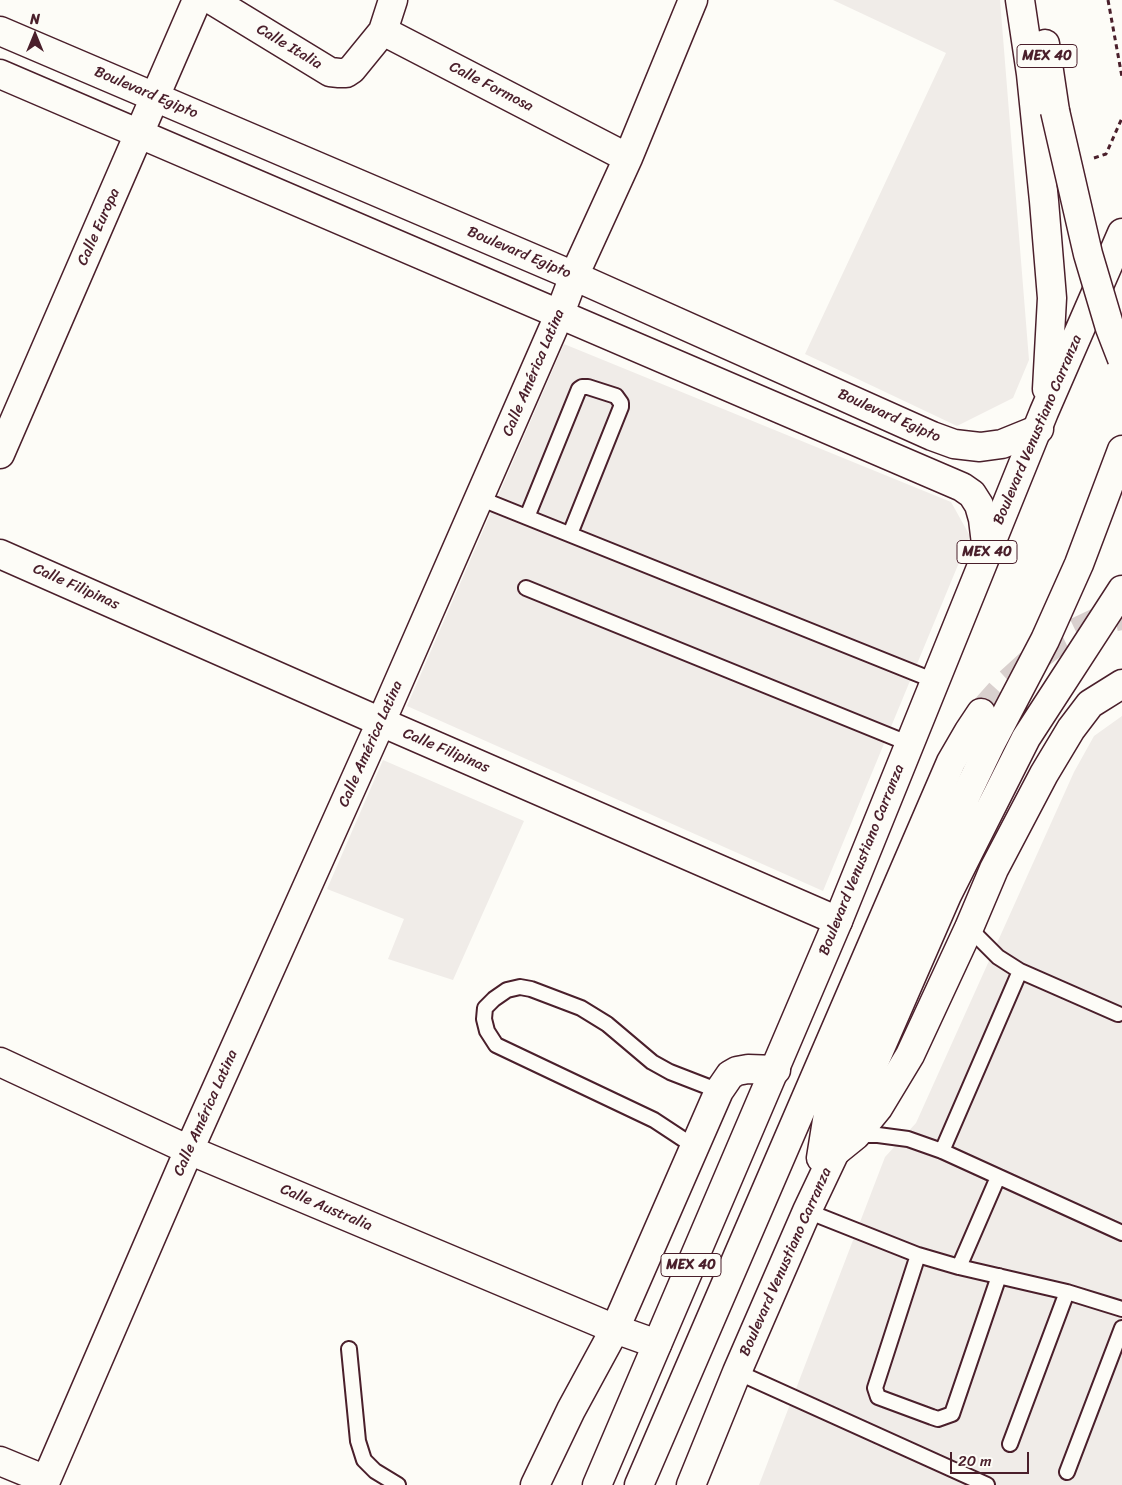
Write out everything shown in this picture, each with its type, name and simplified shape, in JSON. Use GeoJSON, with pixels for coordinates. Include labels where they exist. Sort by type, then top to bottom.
{"type":"FeatureCollection","features":[{"type":"Feature","properties":{"kind":"main road","name":"Calle Europa"},"geometry":{"type":"LineString","coordinates":[[0,454],[197,0]]}},
{"type":"Feature","properties":{"kind":"main road","name":"Calle Italia"},"geometry":{"type":"LineString","coordinates":[[212,0],[330,72],[346,73],[352,69],[383,31]]}},
{"type":"Feature","properties":{"kind":"main road"},"geometry":{"type":"LineString","coordinates":[[383,31],[393,0]]}},
{"type":"Feature","properties":{"kind":"main road","name":"Calle América Latina"},"geometry":{"type":"LineString","coordinates":[[45,1483],[189,1150],[381,722],[560,313],[574,276],[628,158],[693,0]]}},
{"type":"Feature","properties":{"kind":"main road"},"geometry":{"type":"LineString","coordinates":[[1020,0],[1031,74],[1052,298],[1049,368],[1041,420]]}},
{"type":"Feature","properties":{"kind":"main road","name":"MEX 40"},"geometry":{"type":"LineString","coordinates":[[1039,0],[1055,111],[1088,254],[1110,328],[1122,359]]}},
{"type":"Feature","properties":{"kind":"main road","name":"Boulevard Egipto"},"geometry":{"type":"LineString","coordinates":[[0,31],[574,276],[932,436],[954,444],[980,447],[1002,444],[1041,420]]}},
{"type":"Feature","properties":{"kind":"main road","name":"Calle Formosa"},"geometry":{"type":"LineString","coordinates":[[383,31],[628,158]]}},
{"type":"Feature","properties":{"kind":"main road"},"geometry":{"type":"LineString","coordinates":[[0,74],[962,487],[972,494],[978,505],[987,552]]}},
{"type":"Feature","properties":{"kind":"main road","name":"Boulevard Venustiano Carranza"},"geometry":{"type":"LineString","coordinates":[[597,1485],[776,1070],[1041,420],[1122,233]]}},
{"type":"Feature","properties":{"kind":"main road"},"geometry":{"type":"LineString","coordinates":[[811,1201],[828,1114],[854,1045],[915,901],[991,743],[1045,640],[1079,564],[1122,450]]}},
{"type":"Feature","properties":{"kind":"main road","name":"Calle Filipinas"},"geometry":{"type":"LineString","coordinates":[[0,554],[838,921]]}},
{"type":"Feature","properties":{"kind":"main road","name":"Boulevard Venustiano Carranza"},"geometry":{"type":"LineString","coordinates":[[691,1485],[737,1372],[811,1201],[845,1144],[947,895],[1026,738],[1122,590]]}},
{"type":"Feature","properties":{"kind":"main road"},"geometry":{"type":"LineString","coordinates":[[845,1144],[878,1108],[910,1055],[994,869],[1044,774],[1071,729],[1090,704],[1122,684]]}},
{"type":"Feature","properties":{"kind":"main road"},"geometry":{"type":"LineString","coordinates":[[639,1485],[952,762],[981,713]]}},
{"type":"Feature","properties":{"kind":"main road","name":"Calle Australia"},"geometry":{"type":"LineString","coordinates":[[0,1062],[189,1150],[615,1329],[657,1344]]}},
{"type":"Feature","properties":{"kind":"main road"},"geometry":{"type":"LineString","coordinates":[[535,1485],[570,1410],[615,1329],[719,1091],[730,1075],[737,1071],[748,1069],[776,1070]]}},
{"type":"Feature","properties":{"kind":"main road"},"geometry":{"type":"LineString","coordinates":[[0,1461],[45,1483]]}},
{"type":"Feature","properties":{"kind":"lane"},"geometry":{"type":"LineString","coordinates":[[527,517],[579,389],[582,386],[588,387],[616,396],[622,403],[622,407],[570,534]]}},
{"type":"Feature","properties":{"kind":"lane"},"geometry":{"type":"LineString","coordinates":[[479,498],[935,681]]}},
{"type":"Feature","properties":{"kind":"lane"},"geometry":{"type":"LineString","coordinates":[[526,588],[910,744]]}},
{"type":"Feature","properties":{"kind":"lane"},"geometry":{"type":"LineString","coordinates":[[969,928],[998,958],[1020,971],[1118,1014]]}},
{"type":"Feature","properties":{"kind":"lane"},"geometry":{"type":"LineString","coordinates":[[942,1151],[1020,971]]}},
{"type":"Feature","properties":{"kind":"lane"},"geometry":{"type":"LineString","coordinates":[[695,1147],[654,1120],[496,1045],[486,1031],[485,1008],[507,990],[520,987],[531,989],[581,1008],[607,1024],[652,1062],[670,1072],[719,1091]]}},
{"type":"Feature","properties":{"kind":"lane"},"geometry":{"type":"LineString","coordinates":[[845,1144],[878,1135],[908,1139],[942,1151],[1122,1234]]}},
{"type":"Feature","properties":{"kind":"lane"},"geometry":{"type":"LineString","coordinates":[[959,1267],[998,1177]]}},
{"type":"Feature","properties":{"kind":"lane"},"geometry":{"type":"LineString","coordinates":[[811,1201],[918,1255],[959,1267],[1067,1292],[1122,1309]]}},
{"type":"Feature","properties":{"kind":"lane"},"geometry":{"type":"LineString","coordinates":[[918,1255],[875,1388],[878,1397],[938,1419],[952,1414],[999,1276]]}},
{"type":"Feature","properties":{"kind":"lane"},"geometry":{"type":"LineString","coordinates":[[1010,1444],[1067,1292]]}},
{"type":"Feature","properties":{"kind":"lane"},"geometry":{"type":"LineString","coordinates":[[1066,1472],[1122,1328]]}},
{"type":"Feature","properties":{"kind":"lane"},"geometry":{"type":"LineString","coordinates":[[349,1349],[358,1441],[364,1460],[375,1471],[398,1485]]}},
{"type":"Feature","properties":{"kind":"lane"},"geometry":{"type":"LineString","coordinates":[[737,1372],[987,1485]]}},
{"type":"Feature","properties":{"kind":"path"},"geometry":{"type":"LineString","coordinates":[[1108,0],[1122,77]]}},
{"type":"Feature","properties":{"kind":"path"},"geometry":{"type":"LineString","coordinates":[[1090,159],[1106,154],[1122,118]]}},
{"type":"Feature","properties":{"kind":"shaded area"},"geometry":{"type":"Polygon","coordinates":[[[833,0],[1000,0],[1029,360],[1013,398],[957,426],[805,354],[946,53],[833,0]]]}},
{"type":"Feature","properties":{"kind":"shaded area"},"geometry":{"type":"Polygon","coordinates":[[[564,344],[951,502],[970,536],[823,891],[407,706],[564,344]]]}},
{"type":"Feature","properties":{"kind":"shaded area"},"geometry":{"type":"Polygon","coordinates":[[[1122,716],[1122,1485],[759,1485],[885,1157],[916,1123],[1074,772],[1094,736],[1122,716]]]}},
{"type":"Feature","properties":{"kind":"shaded area"},"geometry":{"type":"Polygon","coordinates":[[[383,760],[524,821],[453,980],[388,959],[404,919],[327,889],[383,760]]]}},
{"type":"Feature","properties":{"kind":"tunnel"},"geometry":{"type":"LineString","coordinates":[[981,713],[1008,683],[1059,640],[1101,620],[1122,616]]}}]}
